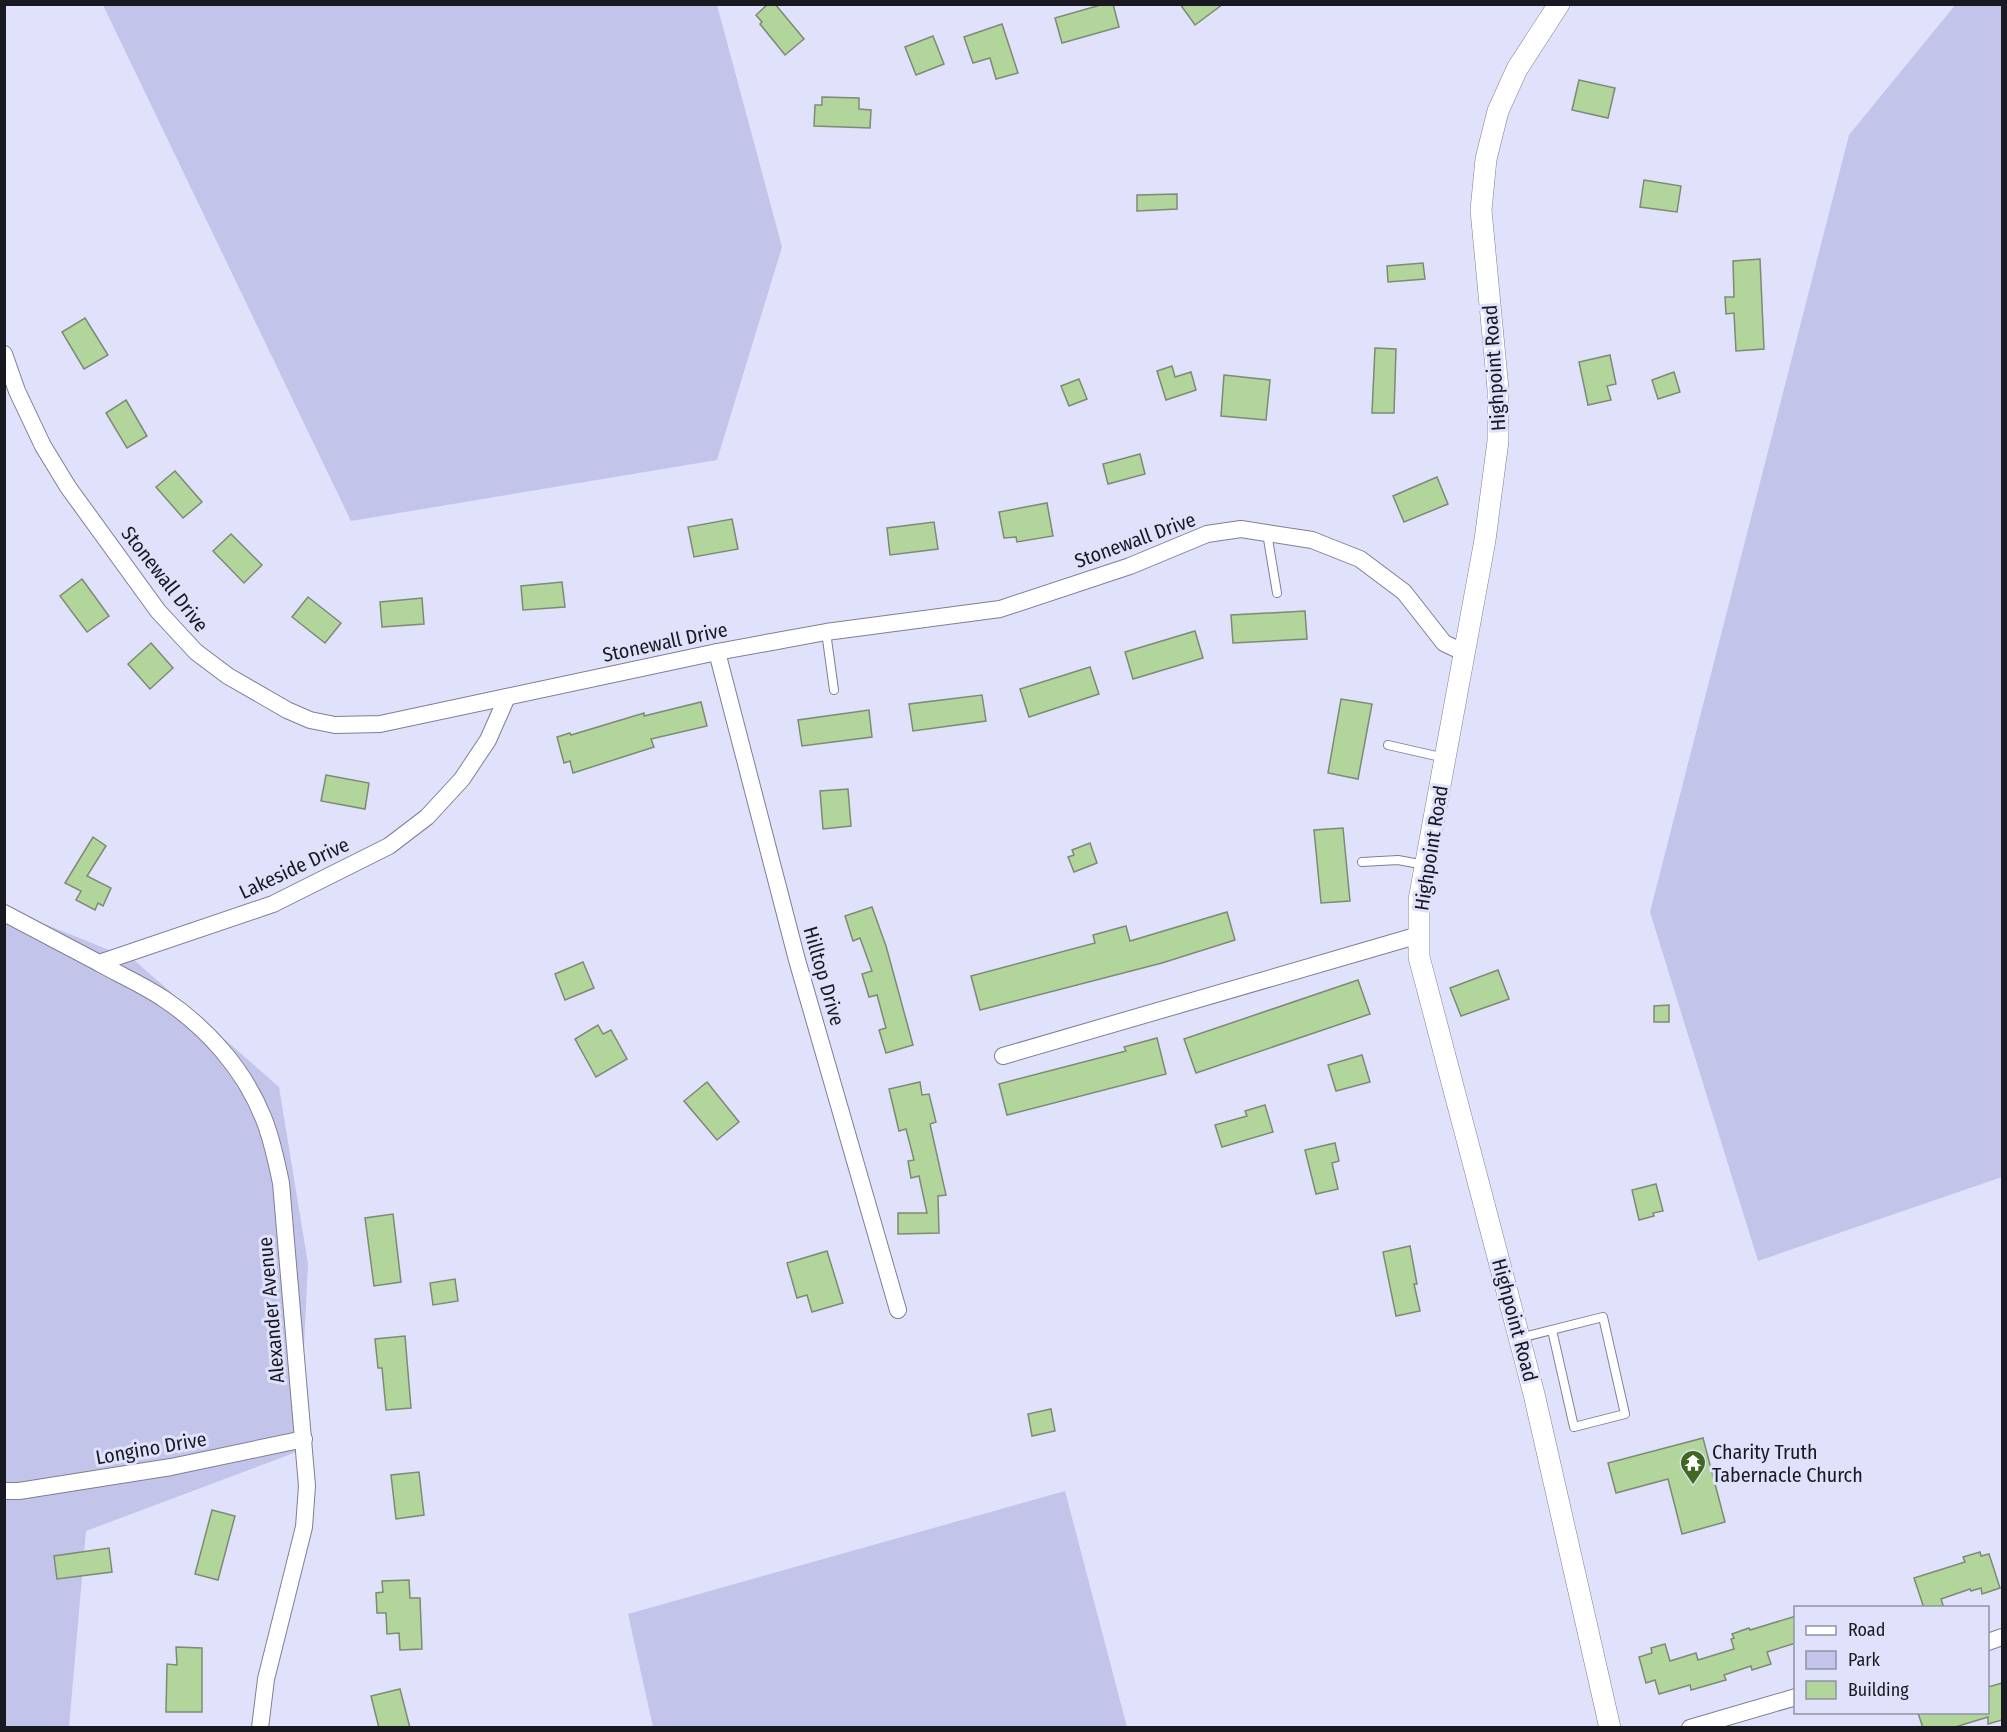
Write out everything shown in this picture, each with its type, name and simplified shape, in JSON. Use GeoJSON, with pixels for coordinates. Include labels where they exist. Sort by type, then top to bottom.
{"type":"FeatureCollection","features":[{"type":"Feature","properties":{"kind":"street","name":"Highpoint Road"},"geometry":{"type":"LineString","coordinates":[[1559,4],[1517,69],[1498,111],[1486,159],[1481,210],[1498,390],[1498,441],[1485,540],[1419,900],[1419,957],[1534,1394],[1610,1728]]}},
{"type":"Feature","properties":{"kind":"street","name":"Stonewall Drive"},"geometry":{"type":"LineString","coordinates":[[4,354],[17,390],[43,447],[68,487],[158,611],[196,652],[228,676],[287,710],[310,720],[335,725],[380,724],[717,652],[826,632],[1000,609],[1130,566],[1207,534],[1241,529],[1312,540],[1360,559],[1404,592],[1444,642],[1465,653]]}},
{"type":"Feature","properties":{"kind":"street","name":"Hilltop Drive"},"geometry":{"type":"LineString","coordinates":[[717,652],[797,960],[898,1310]]}},
{"type":"Feature","properties":{"kind":"street","name":"Lakeside Drive"},"geometry":{"type":"LineString","coordinates":[[99,963],[273,904],[389,846],[426,818],[462,779],[488,740],[507,697]]}},
{"type":"Feature","properties":{"kind":"street"},"geometry":{"type":"LineString","coordinates":[[4,912],[99,963]]}},
{"type":"Feature","properties":{"kind":"street"},"geometry":{"type":"LineString","coordinates":[[1004,1056],[1419,935]]}},
{"type":"Feature","properties":{"kind":"street","name":"Alexander Avenue"},"geometry":{"type":"LineString","coordinates":[[99,963],[164,999],[202,1028],[237,1068],[262,1115],[274,1148],[281,1183],[307,1486],[304,1527],[266,1679],[260,1728]]}},
{"type":"Feature","properties":{"kind":"street","name":"Longino Drive"},"geometry":{"type":"LineString","coordinates":[[4,1491],[19,1491],[171,1467],[304,1439]]}},
{"type":"Feature","properties":{"kind":"street"},"geometry":{"type":"LineString","coordinates":[[1690,1728],[1794,1698]]}},
{"type":"Feature","properties":{"kind":"lane"},"geometry":{"type":"LineString","coordinates":[[1267,533],[1277,593]]}},
{"type":"Feature","properties":{"kind":"lane"},"geometry":{"type":"LineString","coordinates":[[826,632],[834,690]]}},
{"type":"Feature","properties":{"kind":"lane"},"geometry":{"type":"LineString","coordinates":[[1388,745],[1446,758]]}},
{"type":"Feature","properties":{"kind":"lane"},"geometry":{"type":"LineString","coordinates":[[1362,862],[1398,860],[1426,865]]}},
{"type":"Feature","properties":{"kind":"lane"},"geometry":{"type":"LineString","coordinates":[[1519,1338],[1603,1317],[1626,1414],[1574,1427],[1552,1330]]}},
{"type":"Feature","properties":{"kind":"green space"},"geometry":{"type":"Polygon","coordinates":[[[1956,4],[2002,5],[2002,1177],[1758,1261],[1650,912],[1849,135],[1956,4]]]}},
{"type":"Feature","properties":{"kind":"green space"},"geometry":{"type":"Polygon","coordinates":[[[103,5],[717,5],[782,247],[717,460],[351,521],[103,5]]]}},
{"type":"Feature","properties":{"kind":"green space"},"geometry":{"type":"Polygon","coordinates":[[[5,908],[134,960],[279,1087],[308,1264],[299,1451],[86,1531],[69,1727],[5,1727],[5,908]]]}},
{"type":"Feature","properties":{"kind":"green space"},"geometry":{"type":"Polygon","coordinates":[[[1065,1491],[1127,1727],[653,1727],[628,1614],[1065,1491]]]}},
{"type":"Feature","properties":{"kind":"building"},"geometry":{"type":"Polygon","coordinates":[[[768,4],[775,4],[804,39],[785,55],[760,24],[762,22],[756,15],[768,4]]]}},
{"type":"Feature","properties":{"kind":"building"},"geometry":{"type":"Polygon","coordinates":[[[1104,4],[1113,4],[1119,27],[1062,43],[1055,18],[1104,4]]]}},
{"type":"Feature","properties":{"kind":"building"},"geometry":{"type":"Polygon","coordinates":[[[1180,4],[1223,4],[1195,25],[1180,4]]]}},
{"type":"Feature","properties":{"kind":"building"},"geometry":{"type":"Polygon","coordinates":[[[1002,24],[1018,73],[996,79],[990,58],[973,63],[964,37],[1002,24]]]}},
{"type":"Feature","properties":{"kind":"building"},"geometry":{"type":"Polygon","coordinates":[[[933,36],[944,64],[916,75],[905,47],[933,36]]]}},
{"type":"Feature","properties":{"kind":"building"},"geometry":{"type":"Polygon","coordinates":[[[1579,80],[1615,88],[1608,118],[1572,110],[1579,80]]]}},
{"type":"Feature","properties":{"kind":"building"},"geometry":{"type":"Polygon","coordinates":[[[822,97],[859,98],[859,109],[871,110],[870,128],[814,126],[815,105],[822,105],[822,97]]]}},
{"type":"Feature","properties":{"kind":"building"},"geometry":{"type":"Polygon","coordinates":[[[1644,180],[1681,186],[1677,212],[1640,207],[1644,180]]]}},
{"type":"Feature","properties":{"kind":"building"},"geometry":{"type":"Polygon","coordinates":[[[1177,194],[1177,209],[1137,211],[1137,195],[1177,194]]]}},
{"type":"Feature","properties":{"kind":"building"},"geometry":{"type":"Polygon","coordinates":[[[1760,259],[1764,349],[1736,351],[1734,313],[1726,314],[1725,297],[1734,297],[1733,261],[1760,259]]]}},
{"type":"Feature","properties":{"kind":"building"},"geometry":{"type":"Polygon","coordinates":[[[1423,263],[1425,279],[1388,282],[1387,266],[1423,263]]]}},
{"type":"Feature","properties":{"kind":"building"},"geometry":{"type":"Polygon","coordinates":[[[85,318],[108,355],[84,369],[62,332],[85,318]]]}},
{"type":"Feature","properties":{"kind":"building"},"geometry":{"type":"Polygon","coordinates":[[[1375,348],[1396,349],[1394,413],[1372,413],[1375,348]]]}},
{"type":"Feature","properties":{"kind":"building"},"geometry":{"type":"Polygon","coordinates":[[[1610,355],[1616,384],[1607,386],[1611,400],[1588,405],[1579,362],[1610,355]]]}},
{"type":"Feature","properties":{"kind":"building"},"geometry":{"type":"Polygon","coordinates":[[[1172,366],[1175,377],[1191,372],[1196,390],[1166,400],[1157,371],[1172,366]]]}},
{"type":"Feature","properties":{"kind":"building"},"geometry":{"type":"Polygon","coordinates":[[[1674,372],[1680,392],[1658,399],[1652,380],[1674,372]]]}},
{"type":"Feature","properties":{"kind":"building"},"geometry":{"type":"Polygon","coordinates":[[[1224,375],[1270,380],[1266,420],[1221,416],[1224,375]]]}},
{"type":"Feature","properties":{"kind":"building"},"geometry":{"type":"Polygon","coordinates":[[[1079,379],[1087,399],[1069,406],[1061,386],[1079,379]]]}},
{"type":"Feature","properties":{"kind":"building"},"geometry":{"type":"Polygon","coordinates":[[[126,400],[147,436],[127,448],[106,413],[126,400]]]}},
{"type":"Feature","properties":{"kind":"building"},"geometry":{"type":"Polygon","coordinates":[[[1140,454],[1145,474],[1108,484],[1103,464],[1140,454]]]}},
{"type":"Feature","properties":{"kind":"building"},"geometry":{"type":"Polygon","coordinates":[[[175,471],[202,502],[183,518],[156,487],[175,471]]]}},
{"type":"Feature","properties":{"kind":"building"},"geometry":{"type":"Polygon","coordinates":[[[1437,477],[1448,504],[1404,522],[1393,496],[1437,477]]]}},
{"type":"Feature","properties":{"kind":"building"},"geometry":{"type":"Polygon","coordinates":[[[1047,503],[1053,536],[1017,542],[1016,537],[1004,538],[999,512],[1047,503]]]}},
{"type":"Feature","properties":{"kind":"building"},"geometry":{"type":"Polygon","coordinates":[[[732,519],[738,549],[694,557],[688,527],[732,519]]]}},
{"type":"Feature","properties":{"kind":"building"},"geometry":{"type":"Polygon","coordinates":[[[934,522],[938,549],[890,555],[887,528],[934,522]]]}},
{"type":"Feature","properties":{"kind":"building"},"geometry":{"type":"Polygon","coordinates":[[[231,534],[262,565],[244,583],[213,551],[231,534]]]}},
{"type":"Feature","properties":{"kind":"building"},"geometry":{"type":"Polygon","coordinates":[[[82,579],[109,616],[87,632],[60,596],[82,579]]]}},
{"type":"Feature","properties":{"kind":"building"},"geometry":{"type":"Polygon","coordinates":[[[562,582],[565,607],[523,610],[521,586],[562,582]]]}},
{"type":"Feature","properties":{"kind":"building"},"geometry":{"type":"Polygon","coordinates":[[[308,597],[341,623],[325,643],[292,617],[308,597]]]}},
{"type":"Feature","properties":{"kind":"building"},"geometry":{"type":"Polygon","coordinates":[[[422,598],[424,624],[382,627],[380,602],[422,598]]]}},
{"type":"Feature","properties":{"kind":"building"},"geometry":{"type":"Polygon","coordinates":[[[1305,611],[1307,639],[1233,643],[1231,615],[1305,611]]]}},
{"type":"Feature","properties":{"kind":"building"},"geometry":{"type":"Polygon","coordinates":[[[1195,631],[1203,658],[1133,679],[1125,652],[1195,631]]]}},
{"type":"Feature","properties":{"kind":"building"},"geometry":{"type":"Polygon","coordinates":[[[151,643],[173,668],[150,689],[128,664],[151,643]]]}},
{"type":"Feature","properties":{"kind":"building"},"geometry":{"type":"Polygon","coordinates":[[[1090,667],[1099,694],[1029,717],[1020,689],[1090,667]]]}},
{"type":"Feature","properties":{"kind":"building"},"geometry":{"type":"Polygon","coordinates":[[[982,695],[986,721],[913,731],[909,704],[982,695]]]}},
{"type":"Feature","properties":{"kind":"building"},"geometry":{"type":"Polygon","coordinates":[[[1341,699],[1372,704],[1358,779],[1328,773],[1341,699]]]}},
{"type":"Feature","properties":{"kind":"building"},"geometry":{"type":"Polygon","coordinates":[[[701,702],[707,726],[651,739],[654,747],[573,773],[570,761],[564,763],[557,737],[644,713],[644,716],[701,702]]]}},
{"type":"Feature","properties":{"kind":"building"},"geometry":{"type":"Polygon","coordinates":[[[869,710],[872,737],[802,746],[798,720],[869,710]]]}},
{"type":"Feature","properties":{"kind":"building"},"geometry":{"type":"Polygon","coordinates":[[[326,775],[369,783],[365,809],[321,801],[326,775]]]}},
{"type":"Feature","properties":{"kind":"building"},"geometry":{"type":"Polygon","coordinates":[[[848,789],[851,826],[823,829],[820,791],[848,789]]]}},
{"type":"Feature","properties":{"kind":"building"},"geometry":{"type":"Polygon","coordinates":[[[1343,828],[1350,901],[1321,903],[1314,830],[1343,828]]]}},
{"type":"Feature","properties":{"kind":"building"},"geometry":{"type":"Polygon","coordinates":[[[93,837],[106,846],[87,876],[111,888],[103,906],[98,903],[95,910],[76,900],[81,891],[65,883],[93,837]]]}},
{"type":"Feature","properties":{"kind":"building"},"geometry":{"type":"Polygon","coordinates":[[[1090,843],[1097,863],[1074,872],[1068,857],[1074,855],[1072,850],[1090,843]]]}},
{"type":"Feature","properties":{"kind":"building"},"geometry":{"type":"Polygon","coordinates":[[[872,907],[886,946],[913,1045],[886,1053],[879,1030],[886,1028],[877,995],[869,997],[862,974],[872,971],[860,938],[853,941],[845,916],[872,907]]]}},
{"type":"Feature","properties":{"kind":"building"},"geometry":{"type":"Polygon","coordinates":[[[1227,912],[1235,940],[1162,963],[980,1010],[971,976],[1095,943],[1093,935],[1126,926],[1130,941],[1227,912]]]}},
{"type":"Feature","properties":{"kind":"building"},"geometry":{"type":"Polygon","coordinates":[[[583,962],[594,988],[565,1000],[555,974],[583,962]]]}},
{"type":"Feature","properties":{"kind":"building"},"geometry":{"type":"Polygon","coordinates":[[[1498,970],[1509,999],[1461,1016],[1450,988],[1498,970]]]}},
{"type":"Feature","properties":{"kind":"building"},"geometry":{"type":"Polygon","coordinates":[[[1358,980],[1370,1014],[1196,1073],[1184,1039],[1358,980]]]}},
{"type":"Feature","properties":{"kind":"building"},"geometry":{"type":"Polygon","coordinates":[[[1669,1005],[1669,1022],[1654,1022],[1654,1006],[1669,1005]]]}},
{"type":"Feature","properties":{"kind":"building"},"geometry":{"type":"Polygon","coordinates":[[[598,1025],[603,1034],[611,1030],[627,1059],[596,1077],[575,1039],[598,1025]]]}},
{"type":"Feature","properties":{"kind":"building"},"geometry":{"type":"Polygon","coordinates":[[[1157,1038],[1166,1074],[1007,1115],[999,1084],[1126,1051],[1124,1047],[1157,1038]]]}},
{"type":"Feature","properties":{"kind":"building"},"geometry":{"type":"Polygon","coordinates":[[[1362,1055],[1370,1082],[1336,1091],[1328,1065],[1362,1055]]]}},
{"type":"Feature","properties":{"kind":"building"},"geometry":{"type":"Polygon","coordinates":[[[707,1082],[739,1122],[717,1140],[684,1101],[707,1082]]]}},
{"type":"Feature","properties":{"kind":"building"},"geometry":{"type":"Polygon","coordinates":[[[920,1082],[922,1095],[929,1094],[936,1122],[930,1124],[946,1195],[938,1196],[939,1233],[898,1234],[898,1213],[927,1213],[919,1176],[911,1178],[908,1161],[914,1160],[906,1129],[899,1131],[889,1089],[920,1082]]]}},
{"type":"Feature","properties":{"kind":"building"},"geometry":{"type":"Polygon","coordinates":[[[1265,1105],[1273,1132],[1222,1147],[1215,1125],[1247,1116],[1245,1111],[1265,1105]]]}},
{"type":"Feature","properties":{"kind":"building"},"geometry":{"type":"Polygon","coordinates":[[[1335,1143],[1339,1161],[1332,1163],[1338,1189],[1316,1194],[1305,1150],[1335,1143]]]}},
{"type":"Feature","properties":{"kind":"building"},"geometry":{"type":"Polygon","coordinates":[[[1656,1184],[1663,1211],[1639,1220],[1632,1190],[1656,1184]]]}},
{"type":"Feature","properties":{"kind":"building"},"geometry":{"type":"Polygon","coordinates":[[[393,1214],[401,1282],[374,1286],[365,1218],[393,1214]]]}},
{"type":"Feature","properties":{"kind":"building"},"geometry":{"type":"Polygon","coordinates":[[[1410,1246],[1417,1284],[1414,1284],[1420,1311],[1396,1316],[1383,1252],[1410,1246]]]}},
{"type":"Feature","properties":{"kind":"building"},"geometry":{"type":"Polygon","coordinates":[[[827,1251],[843,1303],[812,1312],[807,1295],[797,1298],[787,1263],[827,1251]]]}},
{"type":"Feature","properties":{"kind":"building"},"geometry":{"type":"Polygon","coordinates":[[[455,1279],[458,1301],[433,1305],[430,1283],[455,1279]]]}},
{"type":"Feature","properties":{"kind":"building"},"geometry":{"type":"Polygon","coordinates":[[[405,1336],[411,1408],[386,1410],[382,1368],[378,1368],[375,1339],[405,1336]]]}},
{"type":"Feature","properties":{"kind":"building"},"geometry":{"type":"Polygon","coordinates":[[[1051,1409],[1055,1431],[1032,1436],[1028,1414],[1051,1409]]]}},
{"type":"Feature","properties":{"kind":"building","name":"Charity Truth Tabernacle Church"},"geometry":{"type":"Polygon","coordinates":[[[1703,1438],[1725,1522],[1682,1534],[1668,1479],[1616,1493],[1608,1463],[1703,1438]]]}},
{"type":"Feature","properties":{"kind":"building"},"geometry":{"type":"Polygon","coordinates":[[[419,1472],[424,1515],[396,1519],[391,1475],[419,1472]]]}},
{"type":"Feature","properties":{"kind":"building"},"geometry":{"type":"Polygon","coordinates":[[[212,1510],[235,1516],[218,1580],[195,1574],[212,1510]]]}},
{"type":"Feature","properties":{"kind":"building"},"geometry":{"type":"Polygon","coordinates":[[[109,1548],[112,1572],[57,1579],[54,1556],[109,1548]]]}},
{"type":"Feature","properties":{"kind":"building"},"geometry":{"type":"Polygon","coordinates":[[[1980,1552],[1981,1556],[1989,1554],[2000,1588],[1982,1594],[1981,1588],[1971,1591],[1970,1589],[1941,1599],[1943,1606],[1923,1606],[1914,1578],[1965,1562],[1963,1557],[1980,1552]]]}},
{"type":"Feature","properties":{"kind":"building"},"geometry":{"type":"Polygon","coordinates":[[[409,1580],[410,1598],[420,1598],[422,1649],[400,1650],[399,1633],[387,1634],[386,1613],[377,1613],[376,1593],[383,1592],[382,1581],[409,1580]]]}},
{"type":"Feature","properties":{"kind":"building"},"geometry":{"type":"Polygon","coordinates":[[[1794,1617],[1794,1644],[1767,1652],[1771,1664],[1752,1670],[1751,1666],[1724,1675],[1726,1680],[1691,1690],[1690,1685],[1659,1694],[1655,1680],[1646,1683],[1639,1657],[1652,1653],[1651,1648],[1665,1644],[1670,1661],[1696,1653],[1698,1660],[1734,1649],[1732,1634],[1749,1628],[1750,1630],[1794,1617]]]}},
{"type":"Feature","properties":{"kind":"building"},"geometry":{"type":"Polygon","coordinates":[[[176,1647],[202,1648],[202,1712],[166,1712],[167,1664],[177,1665],[176,1647]]]}},
{"type":"Feature","properties":{"kind":"building"},"geometry":{"type":"Polygon","coordinates":[[[2002,1683],[2002,1720],[1988,1724],[1988,1717],[1952,1728],[1923,1728],[1918,1714],[1989,1714],[1989,1687],[2002,1683]]]}},
{"type":"Feature","properties":{"kind":"building"},"geometry":{"type":"Polygon","coordinates":[[[400,1689],[410,1728],[379,1728],[371,1696],[400,1689]]]}},
{"type":"Feature","properties":{"kind":"place","name":"Charity Truth Tabernacle Church"},"geometry":{"type":"Point","coordinates":[1693,1486]}}]}
